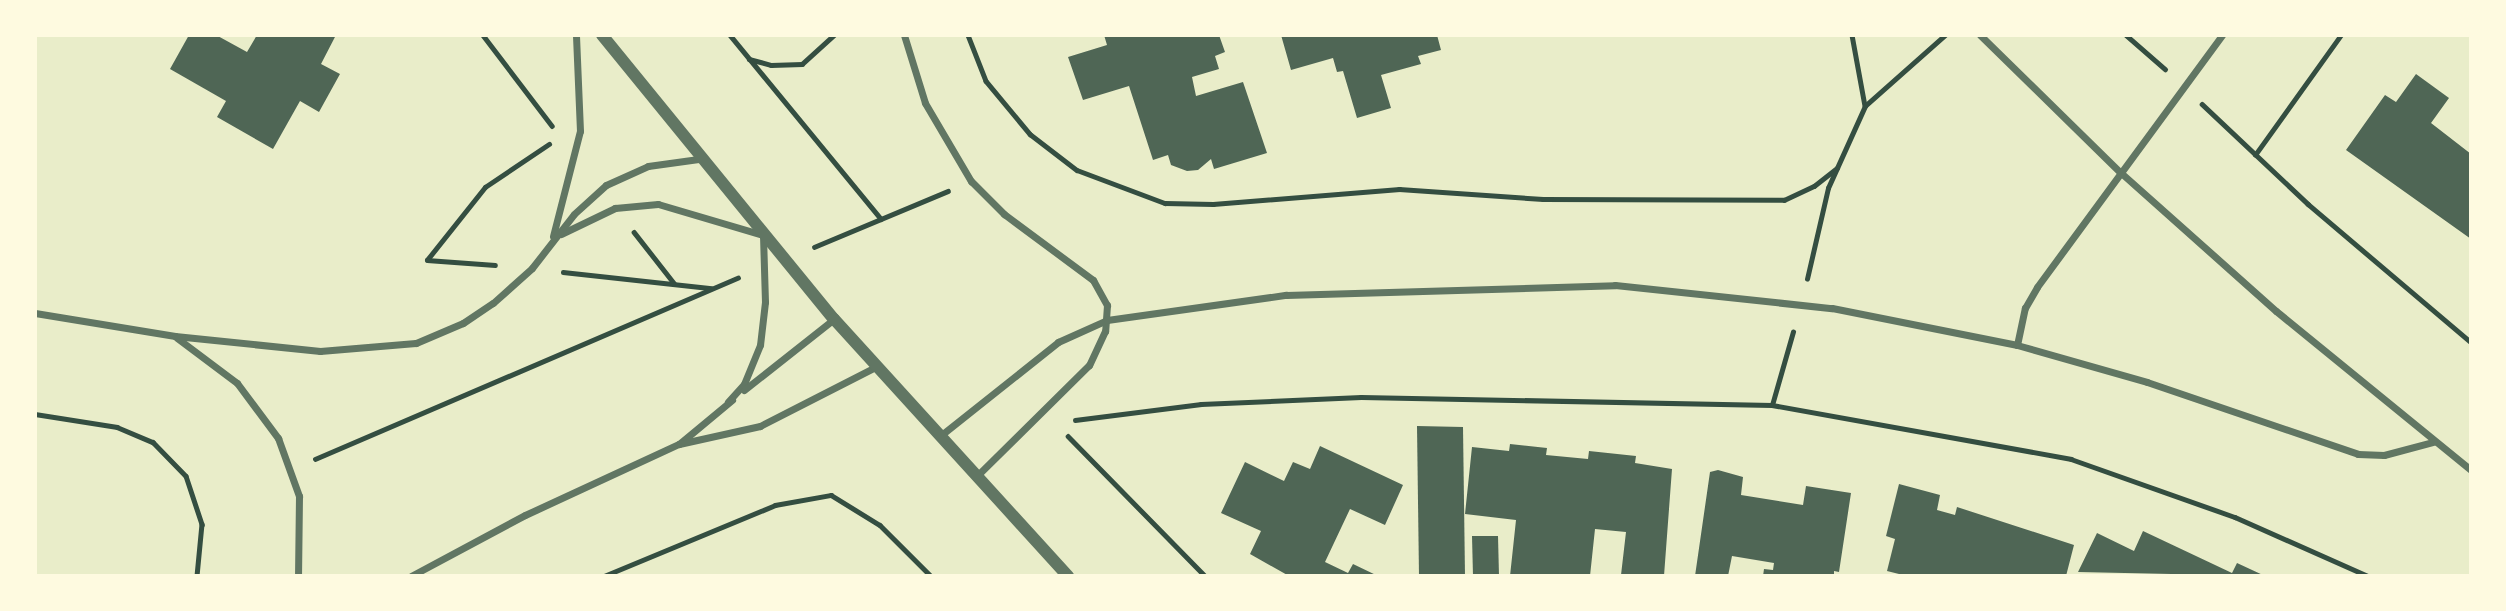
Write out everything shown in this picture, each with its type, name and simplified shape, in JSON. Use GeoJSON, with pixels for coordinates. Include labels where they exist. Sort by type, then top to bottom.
{"type":"FeatureCollection","features":[{"type":"Feature","properties":{"kind":"street"},"geometry":{"type":"LineString","coordinates":[[552,240],[580,131],[576,35]]}},
{"type":"Feature","properties":{"kind":"street"},"geometry":{"type":"LineString","coordinates":[[602,35],[699,159],[834,319],[1068,576]]}},
{"type":"Feature","properties":{"kind":"street"},"geometry":{"type":"LineString","coordinates":[[904,35],[925,103],[971,181],[1004,214],[1093,280],[1107,305],[1107,320],[1089,365],[976,477]]}},
{"type":"Feature","properties":{"kind":"street"},"geometry":{"type":"LineString","coordinates":[[1980,35],[2120,172],[2433,442],[2471,470]]}},
{"type":"Feature","properties":{"kind":"street"},"geometry":{"type":"LineString","coordinates":[[2017,345],[2031,297],[2222,35]]}},
{"type":"Feature","properties":{"kind":"street"},"geometry":{"type":"LineString","coordinates":[[35,313],[175,336],[320,351],[416,343],[463,323],[532,268],[552,240],[585,203],[619,177],[648,166],[699,159]]}},
{"type":"Feature","properties":{"kind":"street"},"geometry":{"type":"LineString","coordinates":[[552,240],[588,217],[644,204],[674,206],[763,235]]}},
{"type":"Feature","properties":{"kind":"street"},"geometry":{"type":"LineString","coordinates":[[729,402],[744,384],[761,345],[765,267],[763,235]]}},
{"type":"Feature","properties":{"kind":"street"},"geometry":{"type":"LineString","coordinates":[[940,436],[1058,342],[1107,320],[1286,295],[1451,287],[1615,285],[1800,306],[2017,345],[2147,382],[2358,454],[2384,455],[2433,442]]}},
{"type":"Feature","properties":{"kind":"street"},"geometry":{"type":"LineString","coordinates":[[679,444],[834,319]]}},
{"type":"Feature","properties":{"kind":"street"},"geometry":{"type":"LineString","coordinates":[[175,336],[223,370],[250,398],[278,438],[291,469],[301,516],[298,576]]}},
{"type":"Feature","properties":{"kind":"street"},"geometry":{"type":"LineString","coordinates":[[411,576],[525,515],[679,444],[760,426],[877,366]]}},
{"type":"Feature","properties":{"kind":"path"},"geometry":{"type":"LineString","coordinates":[[483,35],[560,136],[485,187],[427,260],[532,268],[712,288]]}},
{"type":"Feature","properties":{"kind":"path"},"geometry":{"type":"LineString","coordinates":[[730,35],[881,219]]}},
{"type":"Feature","properties":{"kind":"path"},"geometry":{"type":"LineString","coordinates":[[748,58],[771,65],[802,64],[834,35]]}},
{"type":"Feature","properties":{"kind":"path"},"geometry":{"type":"LineString","coordinates":[[968,35],[986,81],[1030,134],[1077,170],[1165,202],[1213,204],[1399,189],[1543,199],[1784,200],[1814,186],[1837,168]]}},
{"type":"Feature","properties":{"kind":"path"},"geometry":{"type":"LineString","coordinates":[[1852,35],[1865,106]]}},
{"type":"Feature","properties":{"kind":"path"},"geometry":{"type":"LineString","coordinates":[[1773,405],[1837,168],[1865,106],[1945,35]]}},
{"type":"Feature","properties":{"kind":"path"},"geometry":{"type":"LineString","coordinates":[[2126,35],[2255,155],[2471,342]]}},
{"type":"Feature","properties":{"kind":"path"},"geometry":{"type":"LineString","coordinates":[[2255,155],[2341,35]]}},
{"type":"Feature","properties":{"kind":"path"},"geometry":{"type":"LineString","coordinates":[[783,259],[971,181]]}},
{"type":"Feature","properties":{"kind":"path"},"geometry":{"type":"LineString","coordinates":[[291,469],[765,267]]}},
{"type":"Feature","properties":{"kind":"path"},"geometry":{"type":"LineString","coordinates":[[1065,422],[1201,404],[1361,397],[1773,405],[2071,459],[2235,517],[2368,576]]}},
{"type":"Feature","properties":{"kind":"path"},"geometry":{"type":"LineString","coordinates":[[35,414],[117,427],[153,442],[186,475],[202,524],[197,576]]}},
{"type":"Feature","properties":{"kind":"path"},"geometry":{"type":"LineString","coordinates":[[1068,436],[1205,576]]}},
{"type":"Feature","properties":{"kind":"path"},"geometry":{"type":"LineString","coordinates":[[604,576],[775,505],[831,495],[880,525],[931,576]]}},
{"type":"Feature","properties":{"kind":"building"},"geometry":{"type":"Polygon","coordinates":[[[189,35],[216,35],[247,52],[257,35],[336,35],[321,64],[340,74],[319,112],[300,101],[273,149],[217,117],[226,101],[170,69],[189,35]]]}},
{"type":"Feature","properties":{"kind":"building"},"geometry":{"type":"Polygon","coordinates":[[[1104,35],[1219,35],[1225,52],[1215,56],[1219,69],[1192,77],[1196,96],[1243,82],[1267,153],[1214,169],[1211,159],[1198,170],[1187,171],[1171,165],[1168,155],[1153,160],[1129,86],[1083,100],[1068,57],[1107,45],[1104,35]]]}},
{"type":"Feature","properties":{"kind":"building"},"geometry":{"type":"Polygon","coordinates":[[[1281,35],[1437,35],[1441,50],[1418,56],[1421,64],[1381,75],[1391,108],[1357,118],[1343,71],[1337,72],[1333,58],[1291,70],[1281,35]]]}},
{"type":"Feature","properties":{"kind":"building"},"geometry":{"type":"Polygon","coordinates":[[[2416,74],[2449,98],[2431,123],[2471,154],[2471,239],[2346,150],[2385,95],[2396,102],[2416,74]]]}},
{"type":"Feature","properties":{"kind":"building"},"geometry":{"type":"Polygon","coordinates":[[[1417,426],[1463,427],[1465,576],[1419,576],[1417,426]]]}},
{"type":"Feature","properties":{"kind":"building"},"geometry":{"type":"Polygon","coordinates":[[[1510,444],[1547,448],[1546,455],[1588,459],[1589,451],[1636,456],[1635,463],[1672,469],[1664,576],[1621,575],[1626,532],[1595,529],[1590,576],[1510,576],[1516,520],[1465,514],[1472,447],[1509,451],[1510,444]]]}},
{"type":"Feature","properties":{"kind":"building"},"geometry":{"type":"Polygon","coordinates":[[[1320,446],[1403,485],[1385,525],[1350,509],[1325,562],[1348,573],[1353,564],[1378,576],[1289,576],[1250,554],[1261,531],[1221,513],[1245,462],[1284,481],[1293,462],[1310,469],[1320,446]]]}},
{"type":"Feature","properties":{"kind":"building"},"geometry":{"type":"Polygon","coordinates":[[[1718,470],[1743,477],[1741,495],[1803,505],[1806,486],[1851,493],[1839,572],[1834,571],[1834,576],[1763,576],[1764,569],[1773,570],[1774,563],[1732,556],[1728,576],[1695,576],[1710,472],[1718,470]]]}},
{"type":"Feature","properties":{"kind":"building"},"geometry":{"type":"Polygon","coordinates":[[[1899,484],[1940,495],[1937,510],[1955,515],[1957,507],[2074,545],[2066,576],[1907,576],[1887,571],[1895,539],[1886,536],[1899,484]]]}},
{"type":"Feature","properties":{"kind":"building"},"geometry":{"type":"Polygon","coordinates":[[[2143,531],[2232,573],[2237,563],[2265,576],[2078,572],[2097,533],[2134,551],[2143,531]]]}},
{"type":"Feature","properties":{"kind":"building"},"geometry":{"type":"Polygon","coordinates":[[[1472,536],[1498,536],[1499,576],[1473,576],[1472,536]]]}}]}
